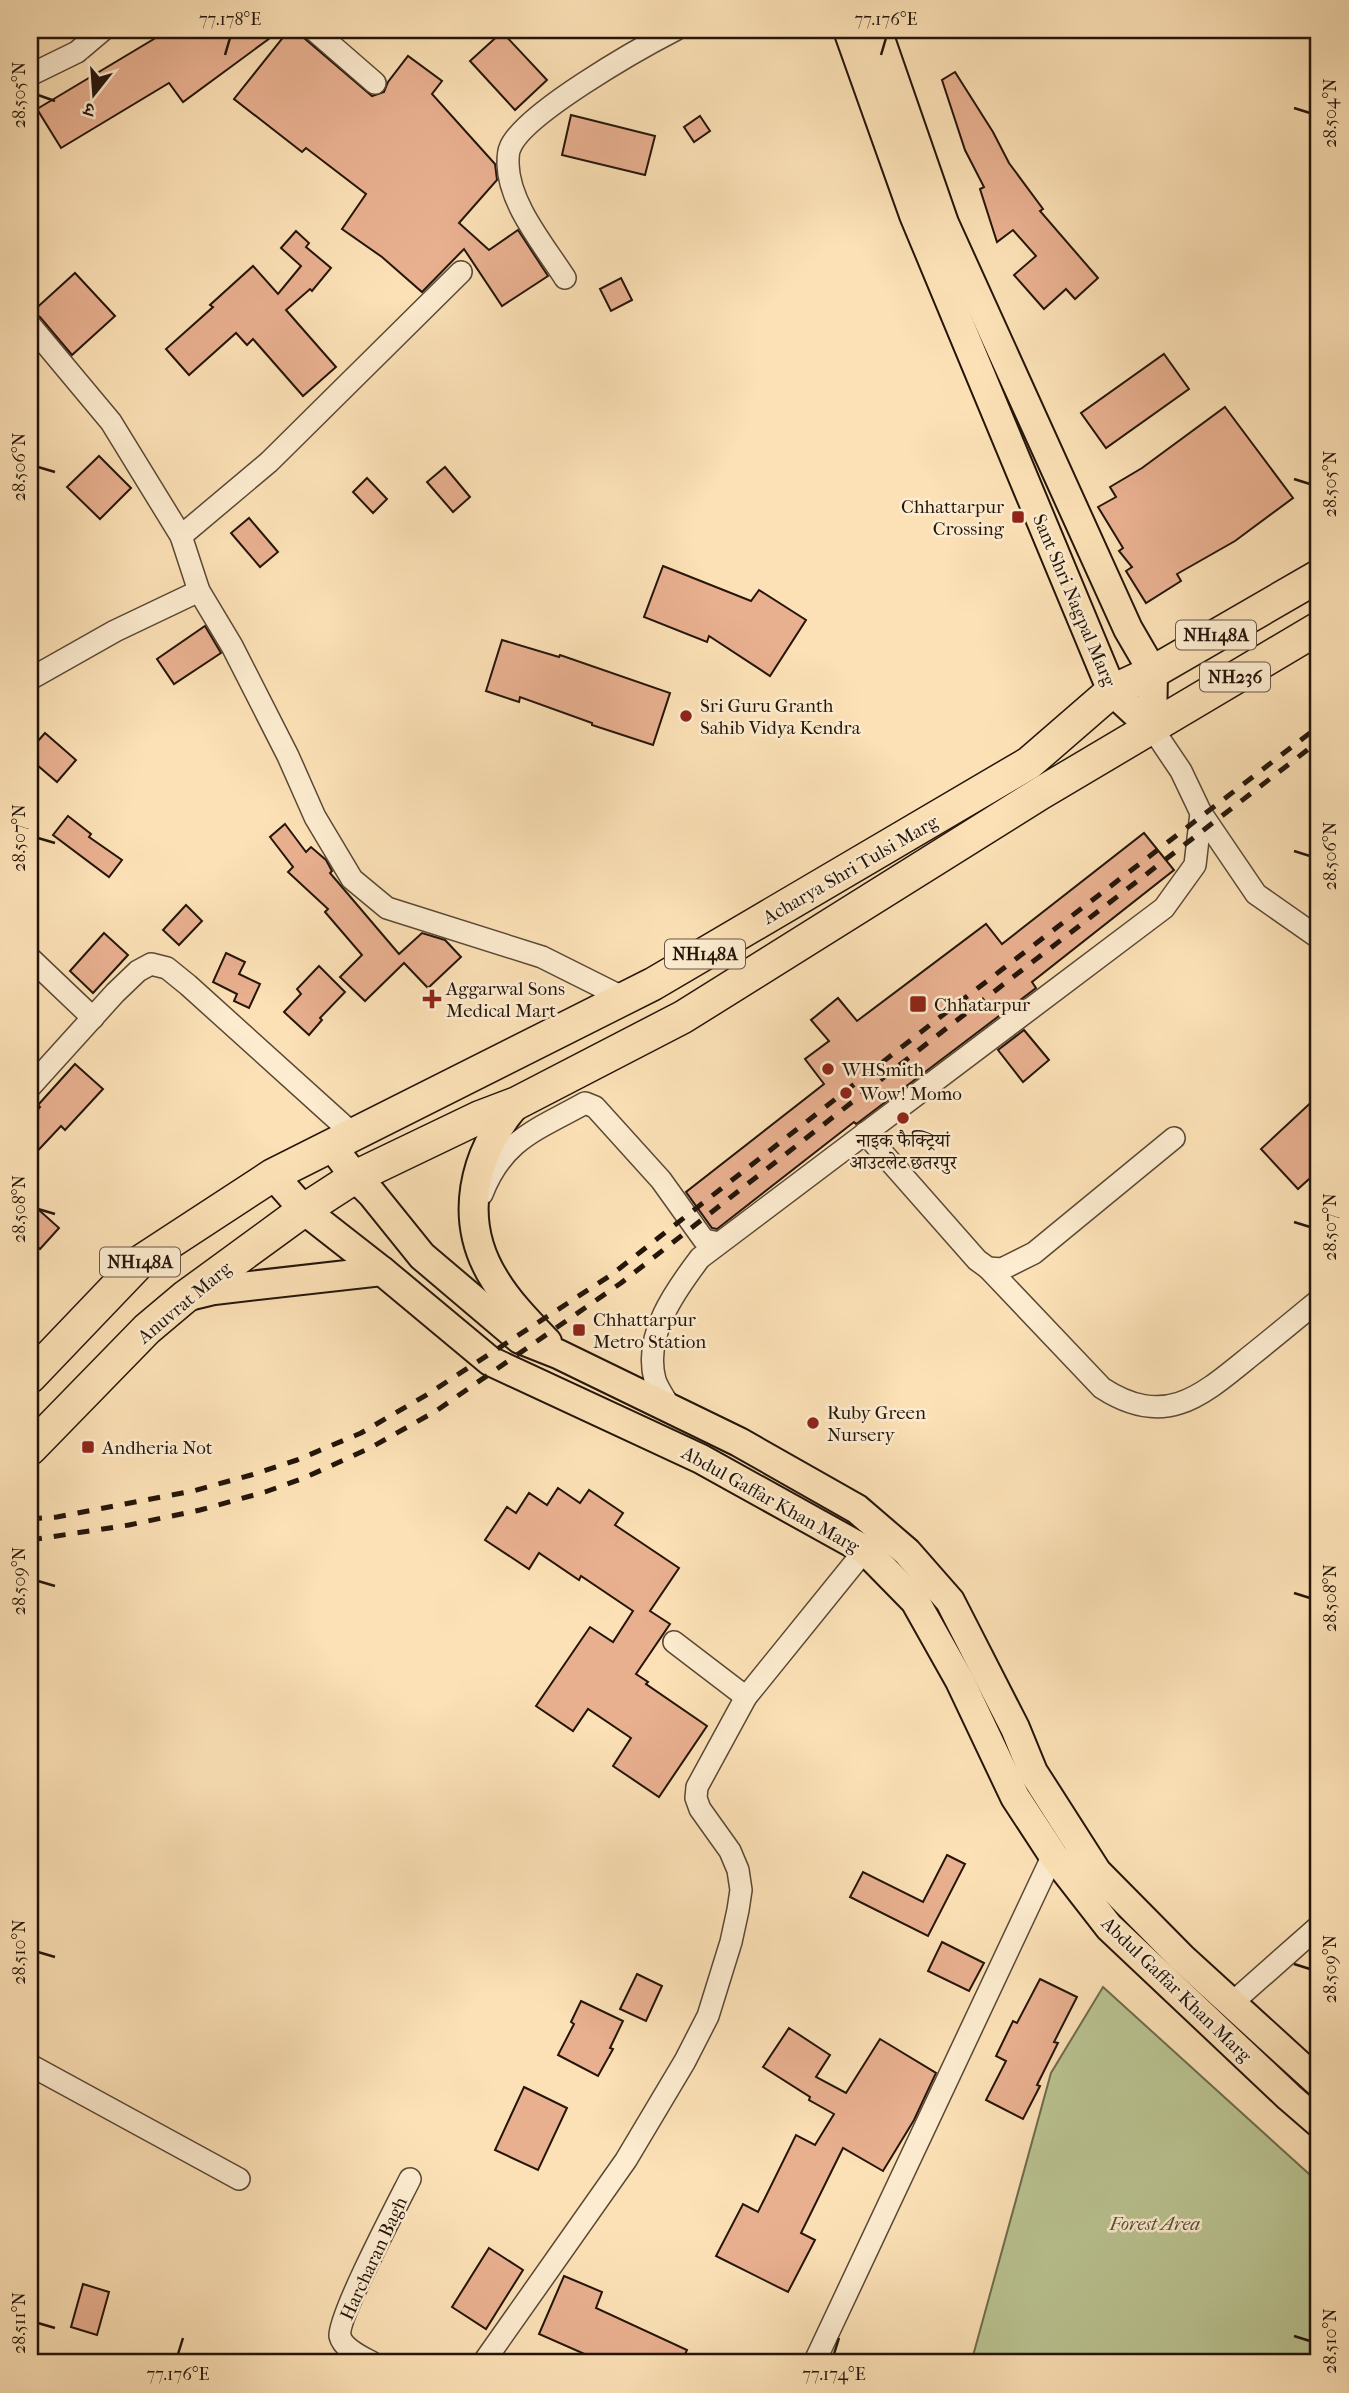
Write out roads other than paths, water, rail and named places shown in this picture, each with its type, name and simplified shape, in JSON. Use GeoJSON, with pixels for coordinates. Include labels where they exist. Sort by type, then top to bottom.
{"type":"FeatureCollection","features":[{"type":"Feature","properties":{"kind":"highway","name":"NH148A"},"geometry":{"type":"LineString","coordinates":[[1112,691],[1153,672],[1319,576]]}},
{"type":"Feature","properties":{"kind":"highway","name":"NH236"},"geometry":{"type":"LineString","coordinates":[[1152,729],[1172,714],[1319,628]]}},
{"type":"Feature","properties":{"kind":"highway","name":"Acharya Shri Tulsi Marg"},"geometry":{"type":"LineString","coordinates":[[273,1175],[676,971],[1029,763],[1112,691]]}},
{"type":"Feature","properties":{"kind":"highway","name":"Acharya Shri Tulsi Marg"},"geometry":{"type":"LineString","coordinates":[[355,1177],[480,1117],[517,1103],[683,1017],[1041,793],[1152,729]]}},
{"type":"Feature","properties":{"kind":"highway","name":"NH148A"},"geometry":{"type":"LineString","coordinates":[[30,1377],[140,1262],[273,1175]]}},
{"type":"Feature","properties":{"kind":"highway","name":"Anuvrat Marg"},"geometry":{"type":"LineString","coordinates":[[30,1449],[147,1329],[185,1297],[304,1210],[355,1177]]}},
{"type":"Feature","properties":{"kind":"main road","name":"Sant Shri Nagpal Marg"},"geometry":{"type":"LineString","coordinates":[[848,30],[914,215],[1112,691],[1152,729]]}},
{"type":"Feature","properties":{"kind":"main road","name":"Sant Shri Nagpal Marg"},"geometry":{"type":"LineString","coordinates":[[877,30],[944,223],[1128,629],[1153,672]]}},
{"type":"Feature","properties":{"kind":"main road"},"geometry":{"type":"LineString","coordinates":[[1152,729],[1153,672]]}},
{"type":"Feature","properties":{"kind":"main road"},"geometry":{"type":"LineString","coordinates":[[517,1103],[491,1136],[482,1156],[474,1197],[474,1219],[478,1239],[494,1279],[517,1311],[558,1354]]}},
{"type":"Feature","properties":{"kind":"main road","name":"Abdul Gaffar Khan Marg"},"geometry":{"type":"LineString","coordinates":[[342,1140],[355,1177],[422,1256],[520,1339],[558,1354],[739,1442],[857,1509],[907,1552],[950,1601],[1015,1728],[1033,1772],[1097,1872],[1182,1958],[1319,2083]]}},
{"type":"Feature","properties":{"kind":"main road","name":"Abdul Gaffar Khan Marg"},"geometry":{"type":"LineString","coordinates":[[273,1175],[304,1210],[382,1270],[490,1361],[701,1458],[866,1550],[915,1601],[960,1681],[1016,1797],[1053,1855],[1109,1927],[1319,2123]]}},
{"type":"Feature","properties":{"kind":"main road"},"geometry":{"type":"LineString","coordinates":[[185,1297],[214,1290],[382,1270]]}},
{"type":"Feature","properties":{"kind":"street"},"geometry":{"type":"LineString","coordinates":[[30,75],[77,52],[103,30]]}},
{"type":"Feature","properties":{"kind":"street"},"geometry":{"type":"LineString","coordinates":[[314,30],[376,83]]}},
{"type":"Feature","properties":{"kind":"street"},"geometry":{"type":"LineString","coordinates":[[565,278],[516,201],[508,164],[509,148],[522,130],[546,109],[636,51],[675,30]]}},
{"type":"Feature","properties":{"kind":"street"},"geometry":{"type":"LineString","coordinates":[[181,536],[269,462],[461,272]]}},
{"type":"Feature","properties":{"kind":"street"},"geometry":{"type":"LineString","coordinates":[[30,325],[111,422],[181,536],[200,591],[232,646],[288,756],[315,817],[352,879],[387,908],[542,957],[624,998]]}},
{"type":"Feature","properties":{"kind":"street"},"geometry":{"type":"LineString","coordinates":[[30,679],[115,631],[200,591]]}},
{"type":"Feature","properties":{"kind":"street"},"geometry":{"type":"LineString","coordinates":[[1152,729],[1181,771],[1200,813],[1256,894],[1319,936]]}},
{"type":"Feature","properties":{"kind":"street"},"geometry":{"type":"LineString","coordinates":[[671,1409],[655,1380],[653,1351],[658,1327],[681,1283],[700,1258],[1164,908],[1195,865],[1200,813]]}},
{"type":"Feature","properties":{"kind":"street"},"geometry":{"type":"LineString","coordinates":[[30,958],[93,1018]]}},
{"type":"Feature","properties":{"kind":"street"},"geometry":{"type":"LineString","coordinates":[[30,1087],[138,971],[151,964],[167,968],[188,985],[342,1140]]}},
{"type":"Feature","properties":{"kind":"street"},"geometry":{"type":"LineString","coordinates":[[474,1219],[484,1190],[504,1153],[518,1140],[585,1103],[595,1107],[654,1171],[704,1240],[719,1243]]}},
{"type":"Feature","properties":{"kind":"street"},"geometry":{"type":"LineString","coordinates":[[865,1133],[977,1260],[988,1268],[1102,1388],[1122,1401],[1139,1406],[1171,1406],[1192,1400],[1216,1384],[1319,1300]]}},
{"type":"Feature","properties":{"kind":"street"},"geometry":{"type":"LineString","coordinates":[[988,1268],[1002,1269],[1034,1254],[1174,1139]]}},
{"type":"Feature","properties":{"kind":"street"},"geometry":{"type":"LineString","coordinates":[[483,2363],[626,2160],[685,2062],[708,2016],[731,1942],[740,1890],[730,1851],[699,1810],[697,1787],[746,1697],[866,1550]]}},
{"type":"Feature","properties":{"kind":"street"},"geometry":{"type":"LineString","coordinates":[[674,1642],[746,1697]]}},
{"type":"Feature","properties":{"kind":"street"},"geometry":{"type":"LineString","coordinates":[[814,2363],[1053,1855]]}},
{"type":"Feature","properties":{"kind":"street"},"geometry":{"type":"LineString","coordinates":[[1232,2003],[1319,1926]]}},
{"type":"Feature","properties":{"kind":"street"},"geometry":{"type":"LineString","coordinates":[[30,2065],[239,2179]]}},
{"type":"Feature","properties":{"kind":"street","name":"Harcharan Bagh"},"geometry":{"type":"LineString","coordinates":[[373,2363],[345,2346],[341,2339],[342,2322],[410,2179]]}},
{"type":"Feature","properties":{"kind":"railway"},"geometry":{"type":"LineString","coordinates":[[30,1519],[57,1517],[193,1491],[251,1475],[297,1460],[361,1433],[428,1394],[611,1275],[935,1021],[1319,726]]}},
{"type":"Feature","properties":{"kind":"railway"},"geometry":{"type":"LineString","coordinates":[[30,1540],[129,1525],[200,1510],[265,1492],[304,1478],[370,1448],[436,1411],[621,1283],[1319,741]]}},
{"type":"Feature","properties":{"kind":"place","name":"Chhattarpur Crossing"},"geometry":{"type":"Point","coordinates":[1018,517]}},
{"type":"Feature","properties":{"kind":"place","name":"Sri Guru Granth Sahib Vidya Kendra"},"geometry":{"type":"Point","coordinates":[686,716]}},
{"type":"Feature","properties":{"kind":"place","name":"Aggarwal Sons Medical Mart"},"geometry":{"type":"Point","coordinates":[432,999]}},
{"type":"Feature","properties":{"kind":"place","name":"Chhatarpur"},"geometry":{"type":"Point","coordinates":[918,1004]}},
{"type":"Feature","properties":{"kind":"place","name":"WHSmith"},"geometry":{"type":"Point","coordinates":[828,1069]}},
{"type":"Feature","properties":{"kind":"place","name":"Wow! Momo"},"geometry":{"type":"Point","coordinates":[846,1093]}},
{"type":"Feature","properties":{"kind":"place","name":"नाइक फैक्ट्रियां आउटलेट छतरपुर"},"geometry":{"type":"Point","coordinates":[903,1118]}},
{"type":"Feature","properties":{"kind":"place","name":"Chhattarpur Metro Station"},"geometry":{"type":"Point","coordinates":[579,1330]}},
{"type":"Feature","properties":{"kind":"place","name":"Ruby Green Nursery"},"geometry":{"type":"Point","coordinates":[813,1423]}},
{"type":"Feature","properties":{"kind":"place","name":"Andheria Not"},"geometry":{"type":"Point","coordinates":[88,1447]}},
{"type":"Feature","properties":{"kind":"park label","name":"Forest Area"},"geometry":{"type":"Point","coordinates":[1155,2223]}}]}
